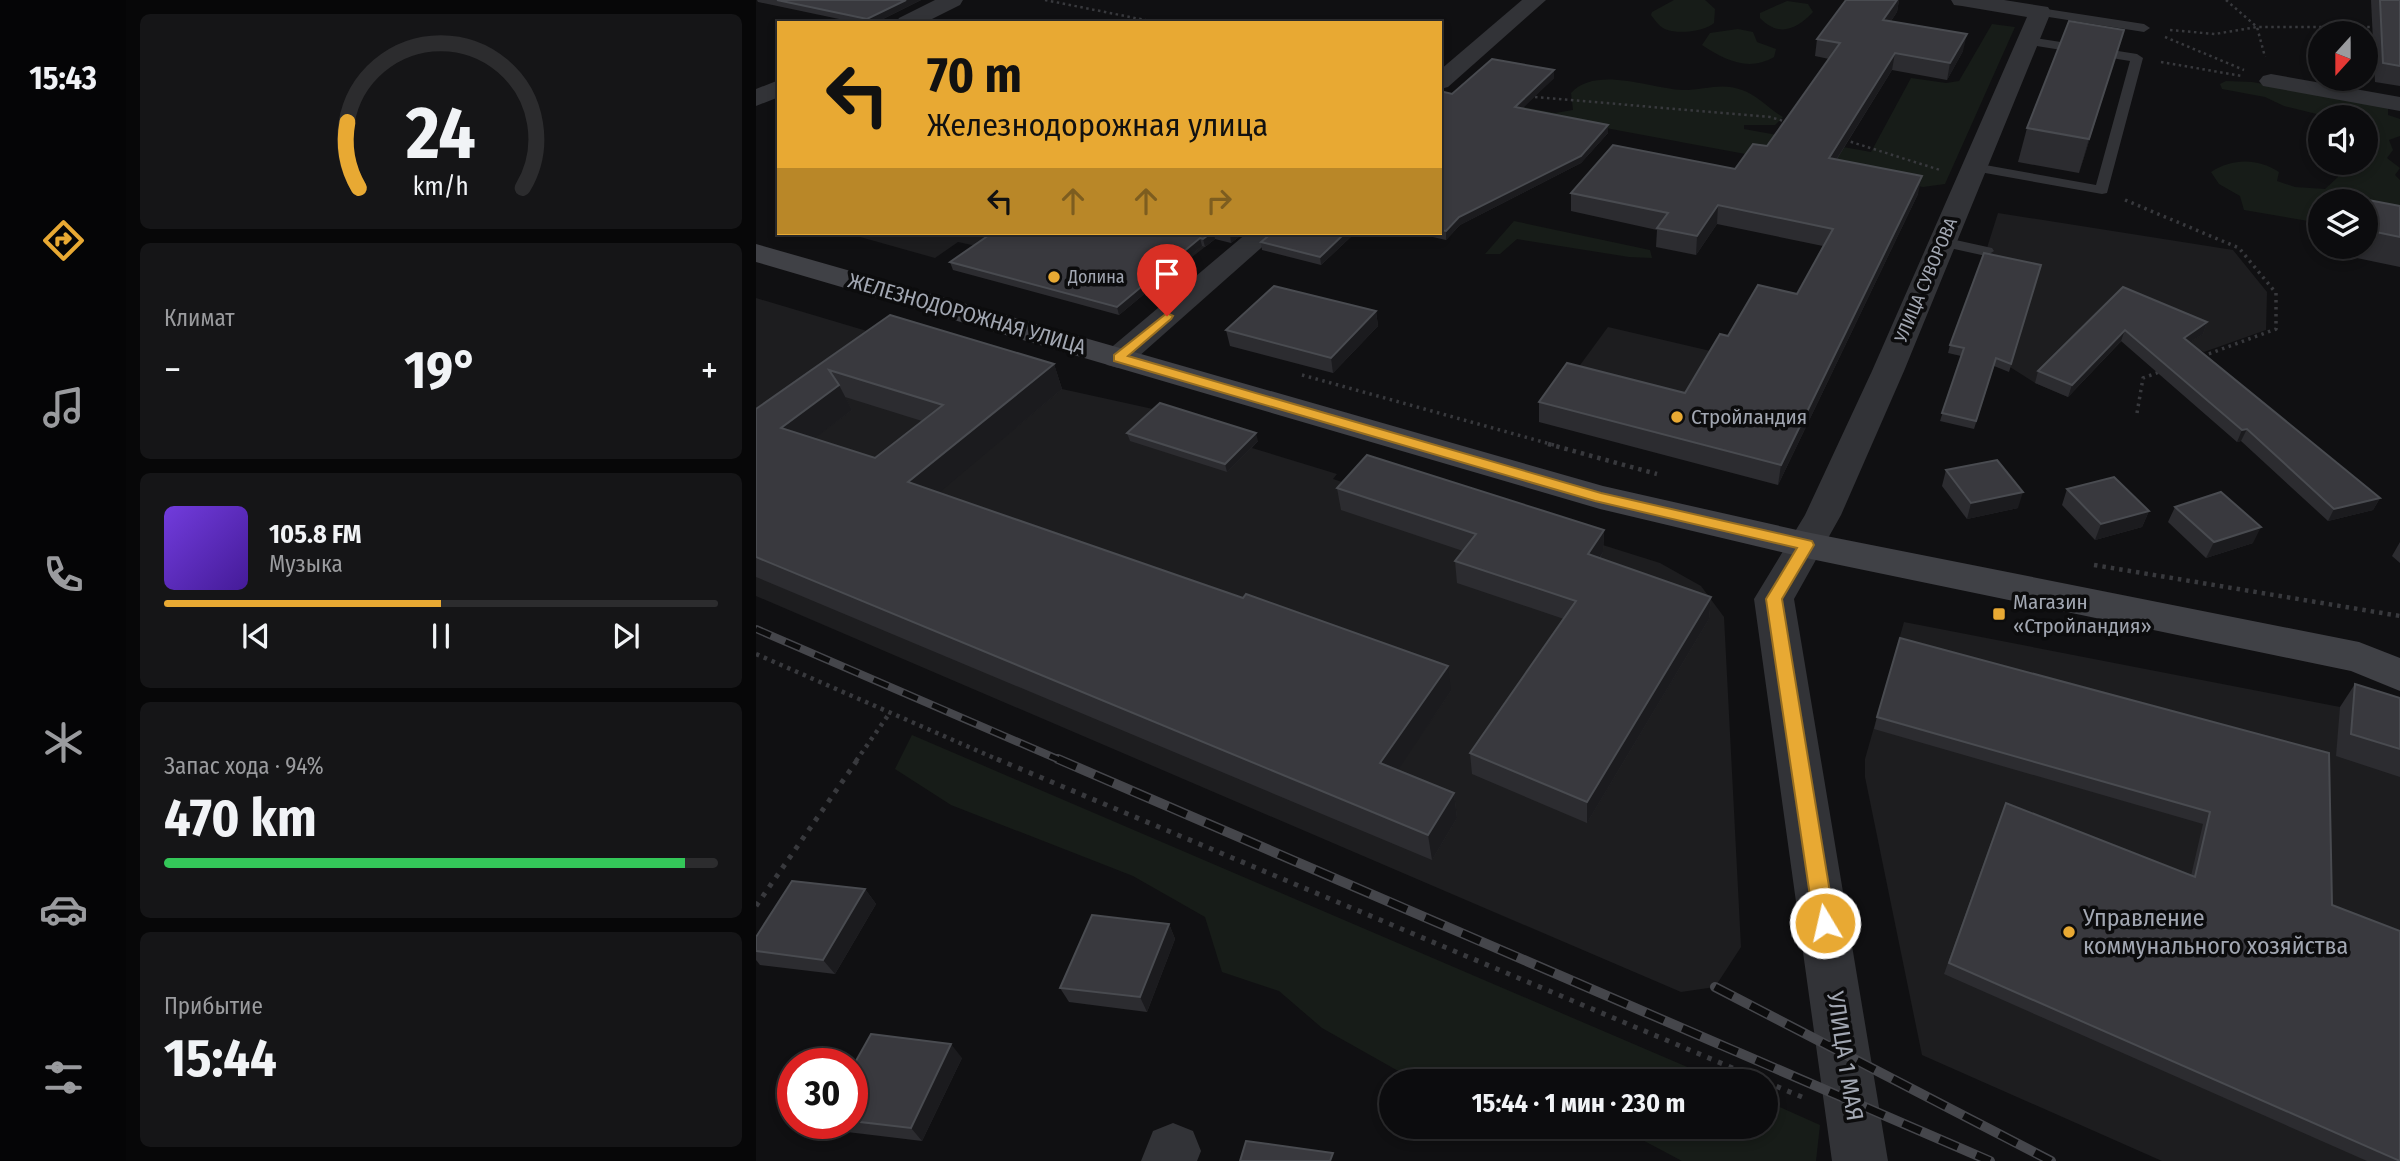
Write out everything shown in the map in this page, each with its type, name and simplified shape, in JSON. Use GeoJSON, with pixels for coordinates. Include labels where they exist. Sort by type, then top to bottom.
{"type":"FeatureCollection","features":[{"type":"Feature","properties":{"kind":"main road","name":"ЖЕЛЕЗНОДОРОЖНАЯ УЛИЦА"},"geometry":{"type":"LineString","coordinates":[[756,253],[1600,497],[1806,545],[2359,657],[2400,675]]}},
{"type":"Feature","properties":{"kind":"street"},"geometry":{"type":"LineString","coordinates":[[911,21],[952,0]]}},
{"type":"Feature","properties":{"kind":"street"},"geometry":{"type":"LineString","coordinates":[[1442,80],[1535,0]]}},
{"type":"Feature","properties":{"kind":"street"},"geometry":{"type":"LineString","coordinates":[[1962,0],[2040,12]]}},
{"type":"Feature","properties":{"kind":"street","name":"УЛИЦА СУВОРОВА"},"geometry":{"type":"LineString","coordinates":[[1806,545],[1834,491],[2040,12]]}},
{"type":"Feature","properties":{"kind":"street"},"geometry":{"type":"LineString","coordinates":[[2271,81],[2400,104]]}},
{"type":"Feature","properties":{"kind":"street"},"geometry":{"type":"LineString","coordinates":[[756,99],[777,89]]}},
{"type":"Feature","properties":{"kind":"street"},"geometry":{"type":"LineString","coordinates":[[1118,358],[1262,235]]}},
{"type":"Feature","properties":{"kind":"street","name":"УЛИЦА 1 МАЯ"},"geometry":{"type":"LineString","coordinates":[[1806,545],[1774,599],[1860,1161]]}},
{"type":"Feature","properties":{"kind":"lane"},"geometry":{"type":"LineString","coordinates":[[2040,12],[2144,28]]}},
{"type":"Feature","properties":{"kind":"lane"},"geometry":{"type":"LineString","coordinates":[[1972,173],[2102,190],[2137,58],[2028,41]]}},
{"type":"Feature","properties":{"kind":"lane"},"geometry":{"type":"LineString","coordinates":[[1942,242],[1986,251]]}},
{"type":"Feature","properties":{"kind":"lane"},"geometry":{"type":"LineString","coordinates":[[2359,657],[2400,666]]}},
{"type":"Feature","properties":{"kind":"path"},"geometry":{"type":"LineString","coordinates":[[1045,0],[1150,21]]}},
{"type":"Feature","properties":{"kind":"path"},"geometry":{"type":"LineString","coordinates":[[2226,0],[2258,27],[2271,81]]}},
{"type":"Feature","properties":{"kind":"path"},"geometry":{"type":"LineString","coordinates":[[2144,28],[2215,34],[2258,27],[2388,27]]}},
{"type":"Feature","properties":{"kind":"path"},"geometry":{"type":"LineString","coordinates":[[2144,28],[2271,81]]}},
{"type":"Feature","properties":{"kind":"path"},"geometry":{"type":"LineString","coordinates":[[2137,58],[2271,81]]}},
{"type":"Feature","properties":{"kind":"path"},"geometry":{"type":"LineString","coordinates":[[1535,97],[1770,117],[1797,125]]}},
{"type":"Feature","properties":{"kind":"path"},"geometry":{"type":"LineString","coordinates":[[1836,138],[1972,173]]}},
{"type":"Feature","properties":{"kind":"path"},"geometry":{"type":"LineString","coordinates":[[2102,190],[2239,248],[2276,293],[2276,330],[2194,360]]}},
{"type":"Feature","properties":{"kind":"path"},"geometry":{"type":"LineString","coordinates":[[2137,413],[2143,378],[2168,369]]}},
{"type":"Feature","properties":{"kind":"path"},"geometry":{"type":"LineString","coordinates":[[1295,373],[1661,475]]}},
{"type":"Feature","properties":{"kind":"path"},"geometry":{"type":"LineString","coordinates":[[2085,564],[2400,616]]}},
{"type":"Feature","properties":{"kind":"path"},"geometry":{"type":"LineString","coordinates":[[756,654],[889,714],[1735,1069]]}},
{"type":"Feature","properties":{"kind":"path"},"geometry":{"type":"LineString","coordinates":[[756,905],[889,714]]}},
{"type":"Feature","properties":{"kind":"shaded area"},"geometry":{"type":"Polygon","coordinates":[[[1674,0],[1705,0],[1715,9],[1714,23],[1704,29],[1689,32],[1663,28],[1651,15],[1652,12],[1674,0]]]}},
{"type":"Feature","properties":{"kind":"shaded area"},"geometry":{"type":"Polygon","coordinates":[[[1787,1],[1808,4],[1813,12],[1801,23],[1788,29],[1774,28],[1760,18],[1760,13],[1787,1]]]}},
{"type":"Feature","properties":{"kind":"shaded area"},"geometry":{"type":"Polygon","coordinates":[[[1992,24],[2015,27],[1945,184],[1923,187],[1455,100],[1463,96],[1555,113],[1573,110],[1571,93],[1582,85],[1609,79],[1683,90],[1735,88],[1747,92],[1783,117],[1775,125],[1744,125],[1744,129],[1871,152],[1911,78],[1946,83],[1959,81],[1992,24]]]}},
{"type":"Feature","properties":{"kind":"shaded area"},"geometry":{"type":"Polygon","coordinates":[[[1738,29],[1753,32],[1757,42],[1776,49],[1774,57],[1755,64],[1746,64],[1728,59],[1702,45],[1710,33],[1738,29]]]}},
{"type":"Feature","properties":{"kind":"shaded area"},"geometry":{"type":"Polygon","coordinates":[[[2226,81],[2252,82],[2388,106],[2388,115],[2400,119],[2400,136],[2389,140],[2393,150],[2387,158],[2400,168],[2395,175],[2400,180],[2400,206],[2378,203],[2378,189],[2325,189],[2338,175],[2378,175],[2378,105],[2308,105],[2308,112],[2284,106],[2265,97],[2222,89],[2220,84],[2226,81]]]}},
{"type":"Feature","properties":{"kind":"shaded area"},"geometry":{"type":"Polygon","coordinates":[[[2236,162],[2254,162],[2271,167],[2279,172],[2277,181],[2295,187],[2325,189],[2308,189],[2308,221],[2244,210],[2240,196],[2219,184],[2211,172],[2236,162]]]}},
{"type":"Feature","properties":{"kind":"shaded area"},"geometry":{"type":"Polygon","coordinates":[[[1998,213],[2233,250],[2267,292],[2266,330],[2204,352],[2140,322],[2068,397],[2035,383],[2010,367],[1986,251],[1998,213]]]}},
{"type":"Feature","properties":{"kind":"shaded area"},"geometry":{"type":"Polygon","coordinates":[[[1514,221],[1650,250],[1652,258],[1629,257],[1517,239],[1500,254],[1485,254],[1514,221]]]}},
{"type":"Feature","properties":{"kind":"shaded area"},"geometry":{"type":"Polygon","coordinates":[[[853,235],[1220,235],[1156,285],[958,242],[935,258],[853,235]]]}},
{"type":"Feature","properties":{"kind":"shaded area"},"geometry":{"type":"Polygon","coordinates":[[[756,298],[1062,389],[1162,411],[1258,441],[1252,448],[1337,474],[1333,479],[1360,488],[1498,512],[1660,563],[1701,586],[1724,617],[1741,947],[1715,987],[1681,992],[756,596],[756,298]]]}},
{"type":"Feature","properties":{"kind":"shaded area"},"geometry":{"type":"Polygon","coordinates":[[[1608,327],[1719,353],[1683,413],[1567,383],[1608,327]]]}},
{"type":"Feature","properties":{"kind":"shaded area"},"geometry":{"type":"Polygon","coordinates":[[[1904,622],[2340,707],[2400,725],[2400,1161],[2162,1161],[1922,1055],[1865,777],[1865,759],[1904,622]]]}},
{"type":"Feature","properties":{"kind":"shaded area"},"geometry":{"type":"Polygon","coordinates":[[[912,735],[1692,1069],[1395,1069],[1322,1028],[1279,991],[1222,972],[1205,917],[1133,876],[951,805],[895,769],[912,735]]]}},
{"type":"Feature","properties":{"kind":"shaded area"},"geometry":{"type":"Polygon","coordinates":[[[1778,1106],[1820,1125],[1816,1161],[1682,1161],[1641,1139],[1778,1139],[1778,1106]]]}},
{"type":"Feature","properties":{"kind":"building"},"geometry":{"type":"Polygon","coordinates":[[[777,0],[906,0],[867,19],[777,0]]]}},
{"type":"Feature","properties":{"kind":"building"},"geometry":{"type":"Polygon","coordinates":[[[1846,0],[1897,0],[1883,20],[1967,34],[1950,63],[1895,53],[1829,158],[1922,176],[1781,465],[1539,402],[1567,363],[1685,393],[1720,334],[1728,336],[1758,285],[1797,294],[1833,229],[1718,205],[1697,236],[1657,228],[1668,213],[1571,193],[1613,145],[1735,169],[1753,144],[1767,146],[1840,43],[1817,39],[1846,0]]]}},
{"type":"Feature","properties":{"kind":"building"},"geometry":{"type":"Polygon","coordinates":[[[2380,0],[2400,0],[2400,66],[2383,63],[2380,0]]]}},
{"type":"Feature","properties":{"kind":"building"},"geometry":{"type":"Polygon","coordinates":[[[2069,21],[2124,30],[2089,139],[2027,128],[2069,21]]]}},
{"type":"Feature","properties":{"kind":"building"},"geometry":{"type":"Polygon","coordinates":[[[1492,59],[1554,70],[1515,107],[1608,125],[1581,156],[1459,217],[1446,231],[1442,230],[1442,92],[1452,94],[1492,59]]]}},
{"type":"Feature","properties":{"kind":"building"},"geometry":{"type":"Polygon","coordinates":[[[2378,202],[2400,206],[2400,237],[2378,232],[2378,202]]]}},
{"type":"Feature","properties":{"kind":"building"},"geometry":{"type":"Polygon","coordinates":[[[989,235],[1208,235],[1200,238],[1117,307],[950,262],[989,235]]]}},
{"type":"Feature","properties":{"kind":"building"},"geometry":{"type":"Polygon","coordinates":[[[1270,235],[1343,235],[1320,257],[1261,242],[1270,235]]]}},
{"type":"Feature","properties":{"kind":"building"},"geometry":{"type":"Polygon","coordinates":[[[1984,253],[2041,265],[2011,364],[1996,358],[1976,421],[1942,413],[1964,348],[1950,345],[1984,253]]]}},
{"type":"Feature","properties":{"kind":"building"},"geometry":{"type":"Polygon","coordinates":[[[1274,286],[1376,311],[1331,358],[1226,330],[1274,286]]]}},
{"type":"Feature","properties":{"kind":"building"},"geometry":{"type":"Polygon","coordinates":[[[2123,287],[2207,322],[2184,338],[2380,498],[2334,509],[2247,429],[2242,430],[2125,330],[2072,385],[2038,371],[2123,287]]]}},
{"type":"Feature","properties":{"kind":"building"},"geometry":{"type":"Polygon","coordinates":[[[890,315],[1054,364],[908,482],[1243,598],[1246,594],[1448,666],[1380,763],[1454,793],[1428,835],[756,557],[756,409],[890,315]],[[829,370],[839,385],[781,428],[875,458],[943,405],[829,370]]]}},
{"type":"Feature","properties":{"kind":"building"},"geometry":{"type":"Polygon","coordinates":[[[1160,403],[1256,433],[1225,464],[1127,433],[1160,403]]]}},
{"type":"Feature","properties":{"kind":"building"},"geometry":{"type":"Polygon","coordinates":[[[1367,455],[1604,530],[1588,554],[1711,597],[1587,802],[1470,753],[1576,601],[1455,561],[1476,534],[1337,488],[1367,455]]]}},
{"type":"Feature","properties":{"kind":"building"},"geometry":{"type":"Polygon","coordinates":[[[1997,460],[2023,492],[1971,503],[1946,470],[1997,460]]]}},
{"type":"Feature","properties":{"kind":"building"},"geometry":{"type":"Polygon","coordinates":[[[2114,477],[2149,511],[2101,524],[2067,489],[2114,477]]]}},
{"type":"Feature","properties":{"kind":"building"},"geometry":{"type":"Polygon","coordinates":[[[2221,492],[2261,527],[2214,542],[2175,507],[2221,492]]]}},
{"type":"Feature","properties":{"kind":"building"},"geometry":{"type":"Polygon","coordinates":[[[1900,638],[2329,753],[2332,905],[2400,931],[2400,1161],[1949,963],[2006,803],[2195,877],[2210,812],[1877,717],[1900,638]]]}},
{"type":"Feature","properties":{"kind":"building"},"geometry":{"type":"Polygon","coordinates":[[[2355,684],[2400,698],[2400,749],[2351,734],[2355,684]]]}},
{"type":"Feature","properties":{"kind":"building"},"geometry":{"type":"Polygon","coordinates":[[[792,881],[865,889],[823,960],[756,951],[756,937],[792,881]]]}},
{"type":"Feature","properties":{"kind":"building"},"geometry":{"type":"Polygon","coordinates":[[[1092,915],[1169,924],[1140,997],[1060,988],[1092,915]]]}},
{"type":"Feature","properties":{"kind":"building"},"geometry":{"type":"Polygon","coordinates":[[[871,1034],[951,1044],[911,1128],[868,1123],[868,1048],[863,1048],[871,1034]]]}},
{"type":"Feature","properties":{"kind":"building"},"geometry":{"type":"Polygon","coordinates":[[[1246,1141],[1333,1153],[1330,1161],[1240,1161],[1246,1141]]]}},
{"type":"Feature","properties":{"kind":"railway"},"geometry":{"type":"LineString","coordinates":[[756,629],[1062,761]]}},
{"type":"Feature","properties":{"kind":"railway"},"geometry":{"type":"LineString","coordinates":[[1058,759],[1990,1161]]}},
{"type":"Feature","properties":{"kind":"railway"},"geometry":{"type":"LineString","coordinates":[[1715,987],[2051,1161]]}},
{"type":"Feature","properties":{"kind":"place","name":"Долина"},"geometry":{"type":"Point","coordinates":[1054,277]}},
{"type":"Feature","properties":{"kind":"place","name":"Стройландия"},"geometry":{"type":"Point","coordinates":[1677,417]}},
{"type":"Feature","properties":{"kind":"place","name":"Магазин «Стройландия»"},"geometry":{"type":"Point","coordinates":[1999,614]}},
{"type":"Feature","properties":{"kind":"place","name":"Управление коммунального хозяйства"},"geometry":{"type":"Point","coordinates":[2069,932]}},
{"type":"Feature","properties":{"kind":"route"},"geometry":{"type":"LineString","coordinates":[[1167,316],[1118,358],[1600,497],[1806,545],[1774,599],[1825,923]]}}]}
